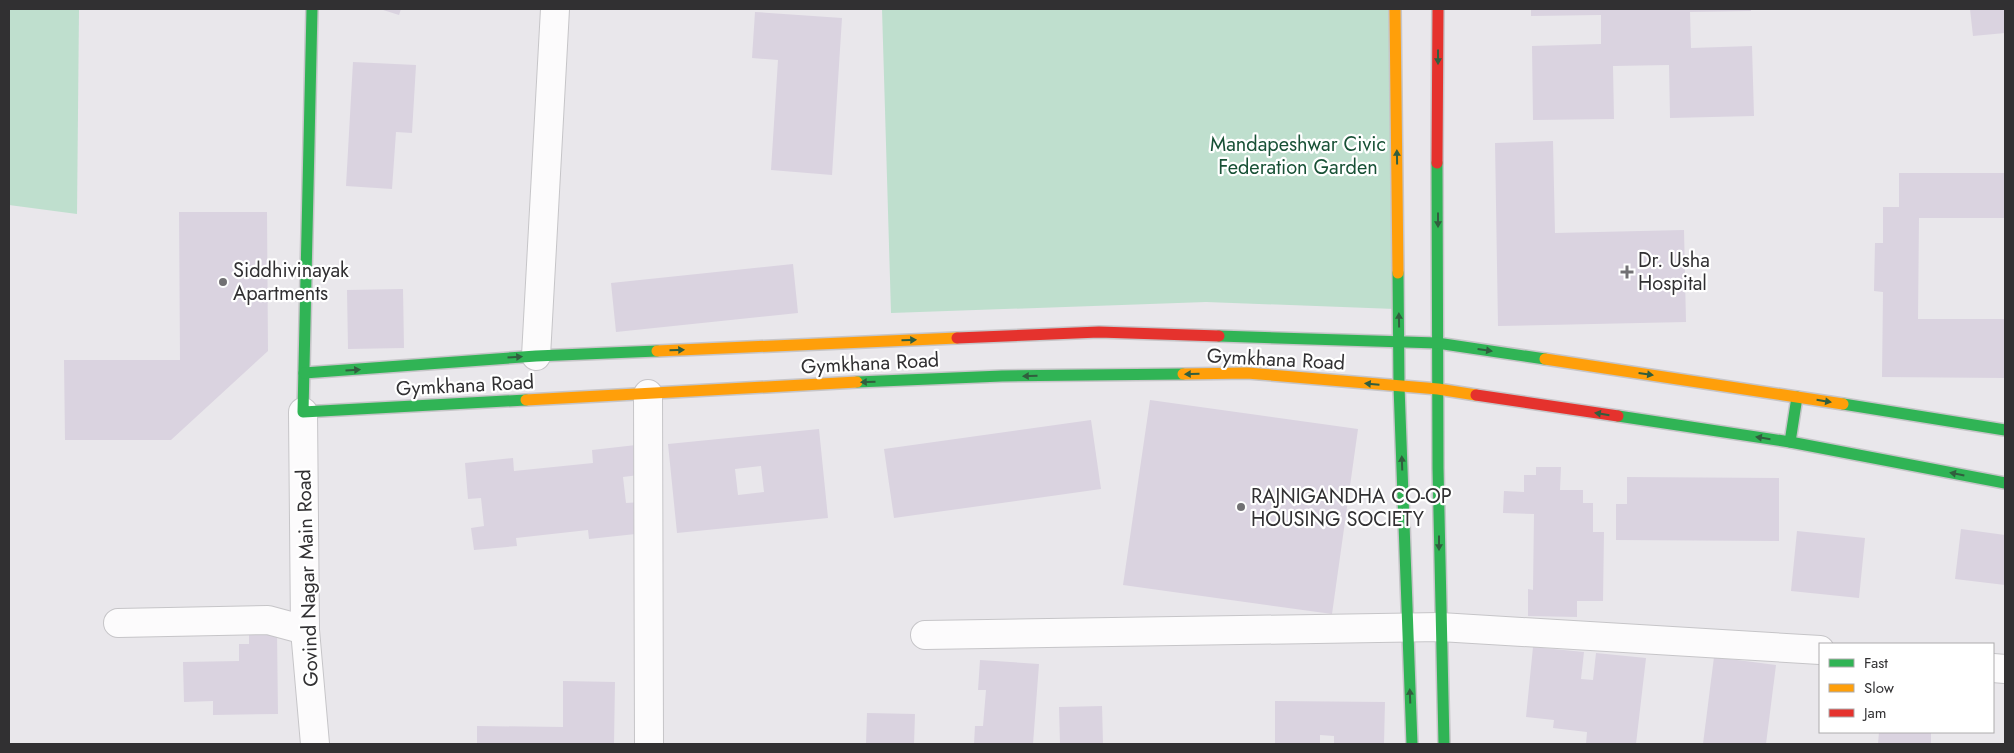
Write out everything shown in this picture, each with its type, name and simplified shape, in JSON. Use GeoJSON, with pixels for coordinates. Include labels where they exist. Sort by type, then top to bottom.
{"type":"FeatureCollection","features":[{"type":"Feature","properties":{"kind":"street"},"geometry":{"type":"LineString","coordinates":[[303,412],[312,9]]}},
{"type":"Feature","properties":{"kind":"street"},"geometry":{"type":"LineString","coordinates":[[536,356],[555,9]]}},
{"type":"Feature","properties":{"kind":"street"},"geometry":{"type":"LineString","coordinates":[[1395,9],[1399,386],[1412,744]]}},
{"type":"Feature","properties":{"kind":"street"},"geometry":{"type":"LineString","coordinates":[[1438,9],[1437,343],[1440,628],[1444,744]]}},
{"type":"Feature","properties":{"kind":"street","name":"Gymkhana Road"},"geometry":{"type":"LineString","coordinates":[[304,373],[536,356],[1099,332],[1437,343],[2005,430]]}},
{"type":"Feature","properties":{"kind":"street","name":"Gymkhana Road"},"geometry":{"type":"LineString","coordinates":[[303,412],[836,383],[1002,376],[1247,373],[1438,389],[1790,442],[2005,483]]}},
{"type":"Feature","properties":{"kind":"street"},"geometry":{"type":"LineString","coordinates":[[648,394],[649,744]]}},
{"type":"Feature","properties":{"kind":"street"},"geometry":{"type":"LineString","coordinates":[[1790,442],[1797,397]]}},
{"type":"Feature","properties":{"kind":"street","name":"Govind Nagar Main Road"},"geometry":{"type":"LineString","coordinates":[[303,412],[305,630],[315,744]]}},
{"type":"Feature","properties":{"kind":"street"},"geometry":{"type":"LineString","coordinates":[[118,623],[268,620],[305,630]]}},
{"type":"Feature","properties":{"kind":"street"},"geometry":{"type":"LineString","coordinates":[[924,635],[1440,628],[1819,650]]}},
{"type":"Feature","properties":{"kind":"green space"},"geometry":{"type":"Polygon","coordinates":[[[9,9],[79,9],[77,214],[9,205],[9,9]]]}},
{"type":"Feature","properties":{"kind":"green space","name":"Mandapeshwar Civic Federation Garden"},"geometry":{"type":"Polygon","coordinates":[[[882,9],[1389,9],[1395,309],[1206,302],[891,313],[882,9]]]}},
{"type":"Feature","properties":{"kind":"building"},"geometry":{"type":"Polygon","coordinates":[[[380,9],[401,9],[399,15],[380,9]]]}},
{"type":"Feature","properties":{"kind":"building"},"geometry":{"type":"Polygon","coordinates":[[[1531,9],[1751,9],[1751,11],[1690,12],[1691,48],[1752,46],[1754,116],[1670,118],[1669,65],[1613,66],[1614,119],[1533,120],[1532,46],[1601,44],[1601,15],[1531,16],[1531,9]]]}},
{"type":"Feature","properties":{"kind":"building"},"geometry":{"type":"Polygon","coordinates":[[[1970,9],[2005,9],[2005,33],[1973,36],[1970,9]]]}},
{"type":"Feature","properties":{"kind":"building"},"geometry":{"type":"Polygon","coordinates":[[[755,12],[842,18],[832,175],[771,170],[778,60],[752,58],[755,12]]]}},
{"type":"Feature","properties":{"kind":"building"},"geometry":{"type":"Polygon","coordinates":[[[353,62],[416,65],[412,133],[396,132],[392,189],[346,186],[353,62]]]}},
{"type":"Feature","properties":{"kind":"building"},"geometry":{"type":"Polygon","coordinates":[[[1553,141],[1555,233],[1684,230],[1686,322],[1498,326],[1495,143],[1553,141]]]}},
{"type":"Feature","properties":{"kind":"building"},"geometry":{"type":"Polygon","coordinates":[[[1899,173],[2005,173],[2005,218],[1919,218],[1918,319],[2005,319],[2005,378],[1882,377],[1883,292],[1874,291],[1875,243],[1883,243],[1883,207],[1899,207],[1899,173]]]}},
{"type":"Feature","properties":{"kind":"building","name":"Siddhivinayak Apartments"},"geometry":{"type":"Polygon","coordinates":[[[179,212],[267,212],[268,351],[171,440],[65,440],[64,360],[180,360],[179,212]]]}},
{"type":"Feature","properties":{"kind":"building"},"geometry":{"type":"Polygon","coordinates":[[[793,264],[798,313],[616,332],[611,283],[793,264]]]}},
{"type":"Feature","properties":{"kind":"building"},"geometry":{"type":"Polygon","coordinates":[[[403,289],[404,348],[348,349],[347,290],[403,289]]]}},
{"type":"Feature","properties":{"kind":"building","name":"RAJNIGANDHA CO-OP HOUSING SOCIETY"},"geometry":{"type":"Polygon","coordinates":[[[1150,400],[1358,429],[1332,614],[1123,585],[1150,400]]]}},
{"type":"Feature","properties":{"kind":"building"},"geometry":{"type":"Polygon","coordinates":[[[1091,420],[1101,489],[894,518],[884,449],[1091,420]]]}},
{"type":"Feature","properties":{"kind":"building"},"geometry":{"type":"Polygon","coordinates":[[[819,429],[828,518],[677,533],[668,444],[819,429]],[[761,466],[735,469],[738,495],[764,492],[761,466]]]}},
{"type":"Feature","properties":{"kind":"building"},"geometry":{"type":"Polygon","coordinates":[[[636,445],[639,475],[623,477],[626,503],[642,502],[645,533],[589,539],[588,530],[516,538],[517,546],[474,550],[471,528],[484,526],[481,498],[468,499],[465,463],[513,458],[514,471],[593,463],[592,450],[636,445]]]}},
{"type":"Feature","properties":{"kind":"building"},"geometry":{"type":"Polygon","coordinates":[[[1536,467],[1561,467],[1560,490],[1583,490],[1583,503],[1593,503],[1593,532],[1604,532],[1603,601],[1577,601],[1577,617],[1528,616],[1528,589],[1533,590],[1534,514],[1503,513],[1504,491],[1524,492],[1524,475],[1536,475],[1536,467]]]}},
{"type":"Feature","properties":{"kind":"building"},"geometry":{"type":"Polygon","coordinates":[[[1627,477],[1779,478],[1779,541],[1616,540],[1616,504],[1627,504],[1627,477]]]}},
{"type":"Feature","properties":{"kind":"building"},"geometry":{"type":"Polygon","coordinates":[[[1961,529],[2005,535],[2005,585],[1955,579],[1961,529]]]}},
{"type":"Feature","properties":{"kind":"building"},"geometry":{"type":"Polygon","coordinates":[[[1797,531],[1865,538],[1859,598],[1791,591],[1797,531]]]}},
{"type":"Feature","properties":{"kind":"building"},"geometry":{"type":"Polygon","coordinates":[[[277,631],[278,714],[213,715],[213,701],[184,702],[183,662],[239,661],[239,644],[249,644],[249,632],[277,631]]]}},
{"type":"Feature","properties":{"kind":"building"},"geometry":{"type":"Polygon","coordinates":[[[1533,647],[1584,652],[1581,679],[1593,680],[1596,653],[1646,658],[1636,744],[1586,744],[1587,732],[1553,728],[1554,720],[1526,717],[1533,647]]]}},
{"type":"Feature","properties":{"kind":"building"},"geometry":{"type":"Polygon","coordinates":[[[1714,657],[1776,665],[1766,744],[1703,744],[1714,657]]]}},
{"type":"Feature","properties":{"kind":"building"},"geometry":{"type":"Polygon","coordinates":[[[980,660],[1039,664],[1033,744],[974,744],[975,726],[983,726],[986,690],[978,690],[980,660]]]}},
{"type":"Feature","properties":{"kind":"building"},"geometry":{"type":"Polygon","coordinates":[[[563,681],[615,682],[614,744],[477,744],[477,726],[563,727],[563,681]]]}},
{"type":"Feature","properties":{"kind":"building"},"geometry":{"type":"Polygon","coordinates":[[[1275,701],[1385,702],[1384,744],[1334,744],[1334,736],[1320,735],[1320,744],[1275,744],[1275,701]]]}},
{"type":"Feature","properties":{"kind":"building"},"geometry":{"type":"Polygon","coordinates":[[[1102,706],[1103,744],[1060,744],[1059,707],[1102,706]]]}},
{"type":"Feature","properties":{"kind":"building"},"geometry":{"type":"Polygon","coordinates":[[[867,713],[915,714],[914,744],[866,744],[867,713]]]}},
{"type":"Feature","properties":{"kind":"building"},"geometry":{"type":"Polygon","coordinates":[[[1879,733],[1931,733],[1931,744],[1878,744],[1879,733]]]}},
{"type":"Feature","properties":{"kind":"traffic: fast"},"geometry":{"type":"LineString","coordinates":[[312,9],[303,412],[526,400]]}},
{"type":"Feature","properties":{"kind":"traffic: fast"},"geometry":{"type":"LineString","coordinates":[[1437,163],[1438,468],[1444,744]]}},
{"type":"Feature","properties":{"kind":"traffic: fast"},"geometry":{"type":"LineString","coordinates":[[1398,273],[1399,386],[1412,744]]}},
{"type":"Feature","properties":{"kind":"traffic: fast"},"geometry":{"type":"LineString","coordinates":[[1219,336],[1437,343],[1545,359]]}},
{"type":"Feature","properties":{"kind":"traffic: fast"},"geometry":{"type":"LineString","coordinates":[[304,373],[536,356],[657,351]]}},
{"type":"Feature","properties":{"kind":"traffic: fast"},"geometry":{"type":"LineString","coordinates":[[857,382],[1002,376],[1183,374]]}},
{"type":"Feature","properties":{"kind":"traffic: fast"},"geometry":{"type":"LineString","coordinates":[[1790,442],[1797,397]]}},
{"type":"Feature","properties":{"kind":"traffic: fast"},"geometry":{"type":"LineString","coordinates":[[1843,404],[2005,430]]}},
{"type":"Feature","properties":{"kind":"traffic: fast"},"geometry":{"type":"LineString","coordinates":[[1618,416],[1790,442],[2005,483]]}},
{"type":"Feature","properties":{"kind":"traffic: slow"},"geometry":{"type":"LineString","coordinates":[[1395,9],[1398,273]]}},
{"type":"Feature","properties":{"kind":"traffic: slow"},"geometry":{"type":"LineString","coordinates":[[657,351],[957,338]]}},
{"type":"Feature","properties":{"kind":"traffic: slow"},"geometry":{"type":"LineString","coordinates":[[1545,359],[1843,404]]}},
{"type":"Feature","properties":{"kind":"traffic: slow"},"geometry":{"type":"LineString","coordinates":[[1183,374],[1247,373],[1438,389],[1476,395]]}},
{"type":"Feature","properties":{"kind":"traffic: slow"},"geometry":{"type":"LineString","coordinates":[[526,400],[857,382]]}},
{"type":"Feature","properties":{"kind":"traffic: jam"},"geometry":{"type":"LineString","coordinates":[[1437,163],[1438,9]]}},
{"type":"Feature","properties":{"kind":"traffic: jam"},"geometry":{"type":"LineString","coordinates":[[957,338],[1099,332],[1219,336]]}},
{"type":"Feature","properties":{"kind":"traffic: jam"},"geometry":{"type":"LineString","coordinates":[[1476,395],[1618,416]]}},
{"type":"Feature","properties":{"kind":"place","name":"Dr. Usha Hospital"},"geometry":{"type":"Point","coordinates":[1627,272]}},
{"type":"Feature","properties":{"kind":"place","name":"Siddhivinayak Apartments"},"geometry":{"type":"Point","coordinates":[223,282]}},
{"type":"Feature","properties":{"kind":"place","name":"RAJNIGANDHA CO-OP HOUSING SOCIETY"},"geometry":{"type":"Point","coordinates":[1241,507]}}]}
